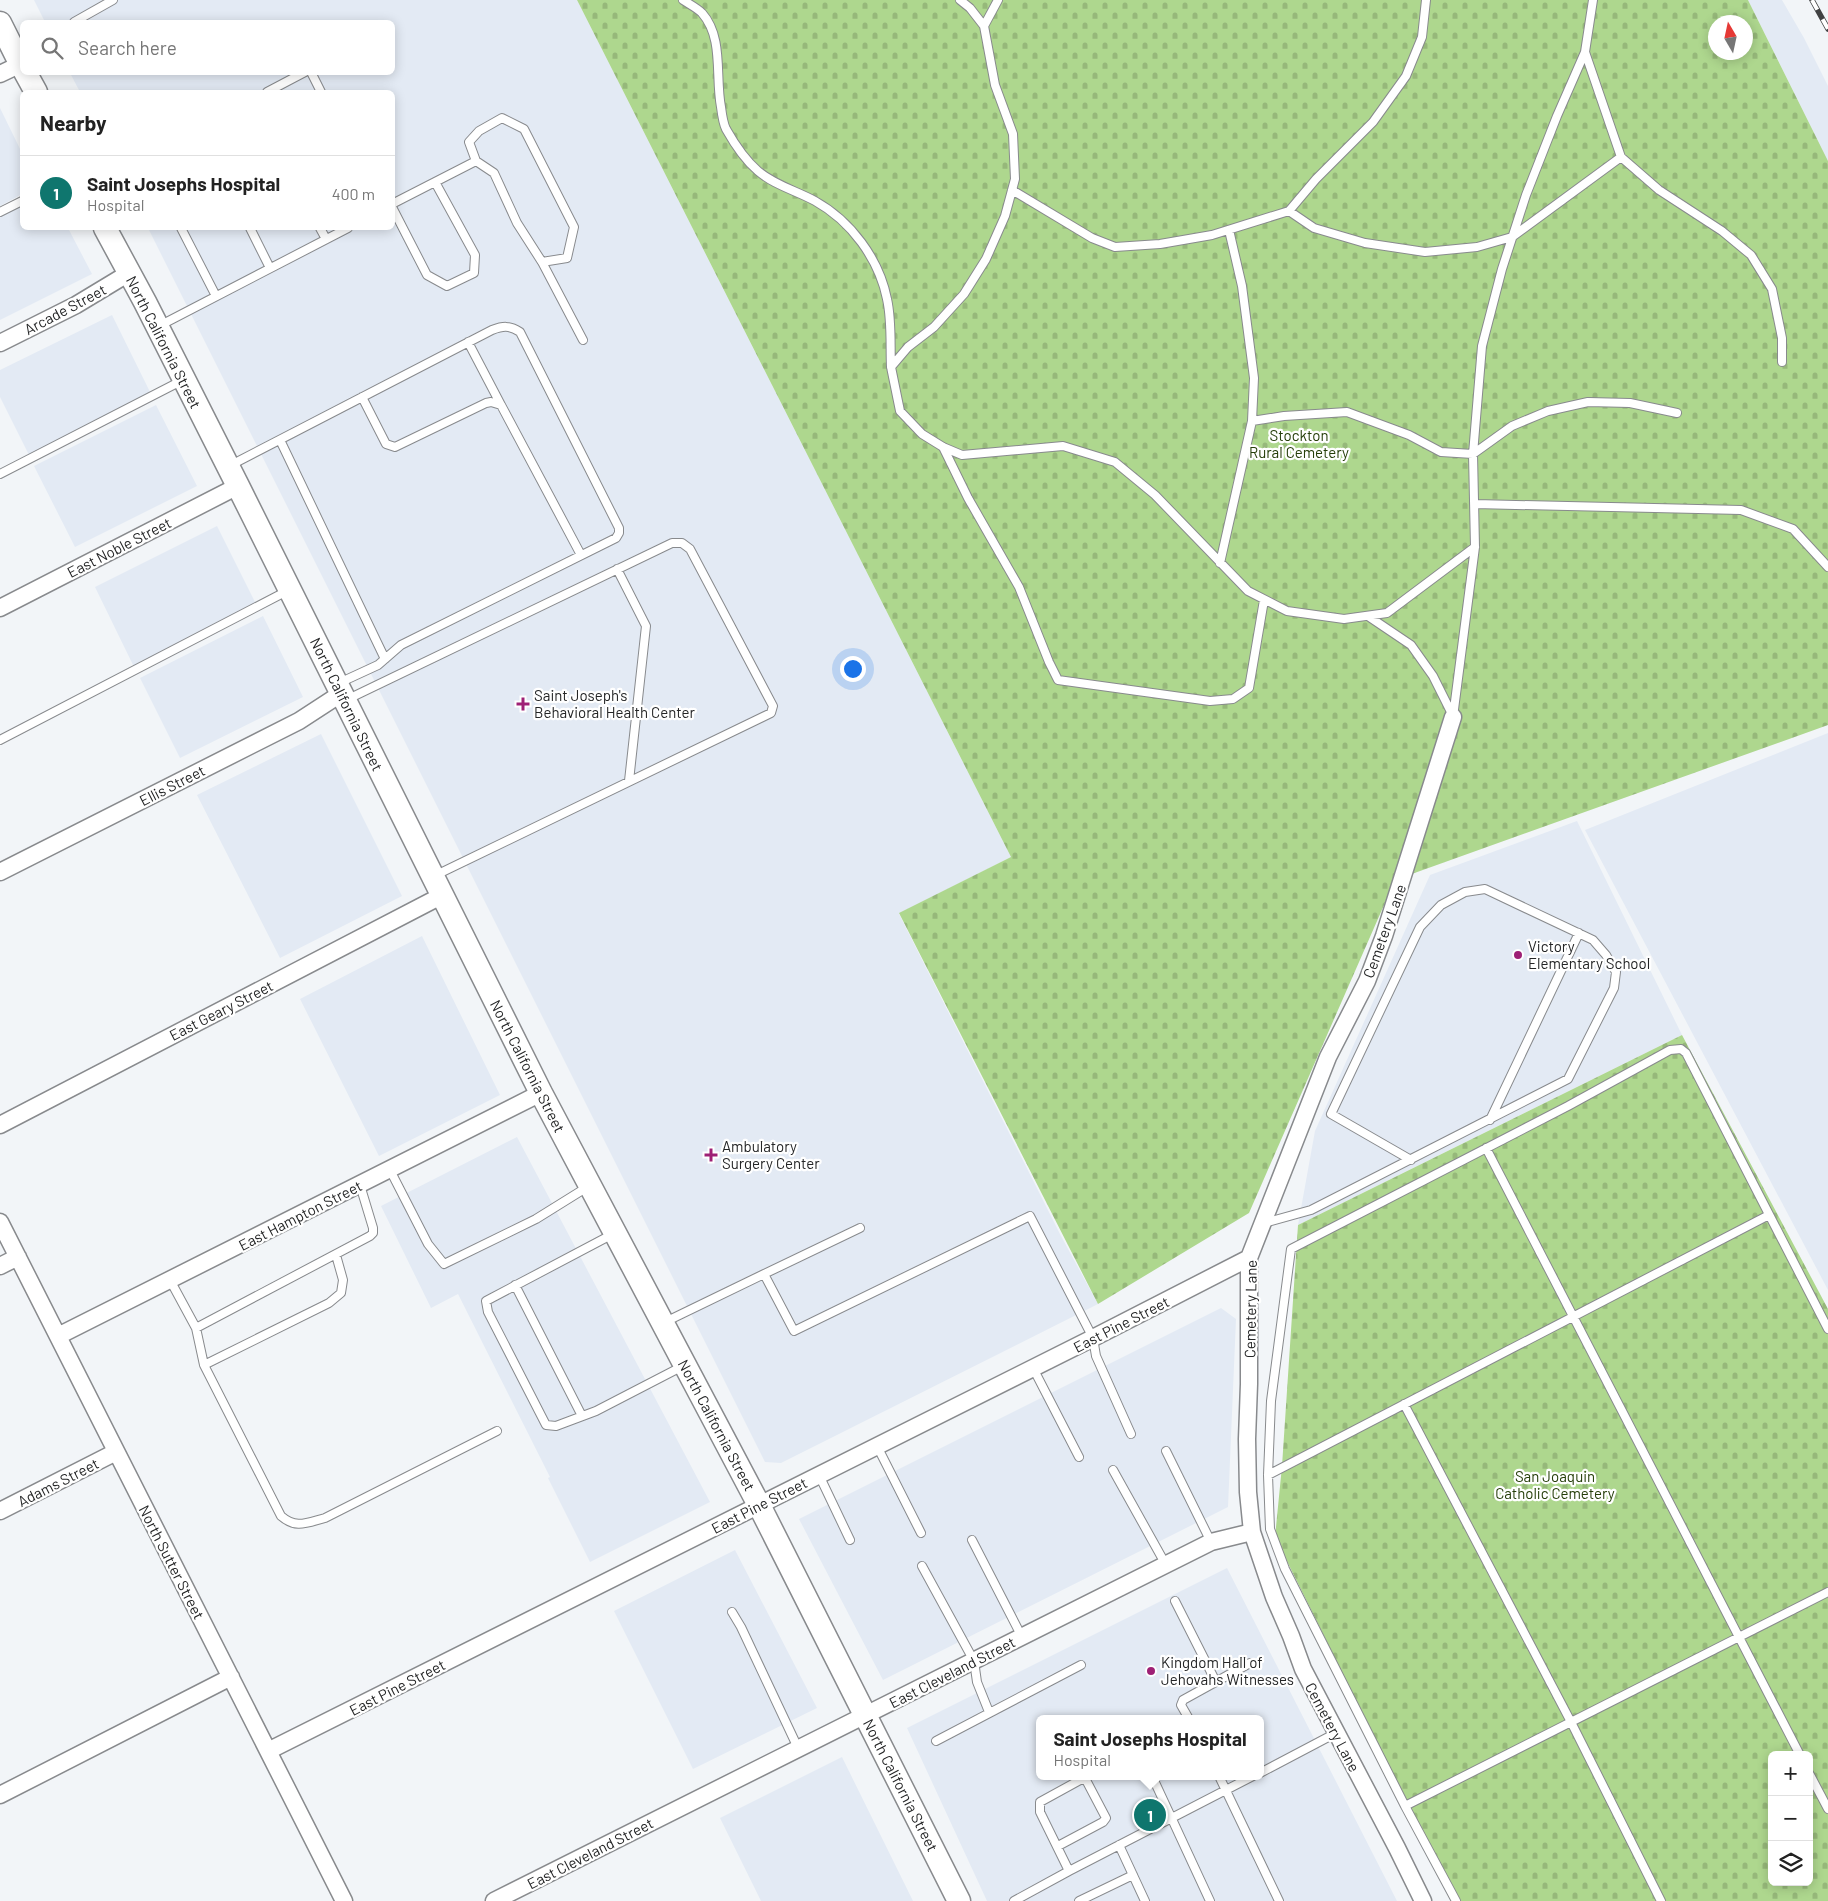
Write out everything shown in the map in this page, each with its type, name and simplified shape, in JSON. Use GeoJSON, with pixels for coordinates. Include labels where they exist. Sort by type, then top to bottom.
{"type":"FeatureCollection","features":[{"type":"Feature","properties":{"kind":"street"},"geometry":{"type":"LineString","coordinates":[[0,22],[20,60]]}},
{"type":"Feature","properties":{"kind":"street"},"geometry":{"type":"LineString","coordinates":[[0,74],[20,67]]}},
{"type":"Feature","properties":{"kind":"street"},"geometry":{"type":"LineString","coordinates":[[28,75],[35,90]]}},
{"type":"Feature","properties":{"kind":"street","name":"North California Street"},"geometry":{"type":"LineString","coordinates":[[106,230],[290,590],[541,1093],[759,1504],[959,1901]]}},
{"type":"Feature","properties":{"kind":"street","name":"Arcade Street"},"geometry":{"type":"LineString","coordinates":[[0,343],[76,305],[129,273]]}},
{"type":"Feature","properties":{"kind":"street","name":"East Noble Street"},"geometry":{"type":"LineString","coordinates":[[0,608],[233,477]]}},
{"type":"Feature","properties":{"kind":"street","name":"Ellis Street"},"geometry":{"type":"LineString","coordinates":[[0,872],[299,720],[341,693]]}},
{"type":"Feature","properties":{"kind":"street","name":"Cemetery Lane"},"geometry":{"type":"LineString","coordinates":[[1423,1901],[1303,1670],[1274,1597],[1252,1532],[1248,1492],[1247,1439],[1249,1258],[1328,1057],[1367,981],[1384,936],[1453,717]]}},
{"type":"Feature","properties":{"kind":"street","name":"East Geary Street"},"geometry":{"type":"LineString","coordinates":[[0,1125],[437,887]]}},
{"type":"Feature","properties":{"kind":"street","name":"East Hampton Street"},"geometry":{"type":"LineString","coordinates":[[58,1336],[541,1093]]}},
{"type":"Feature","properties":{"kind":"street","name":"North Sutter Street"},"geometry":{"type":"LineString","coordinates":[[0,1222],[344,1901]]}},
{"type":"Feature","properties":{"kind":"street"},"geometry":{"type":"LineString","coordinates":[[0,1266],[18,1257]]}},
{"type":"Feature","properties":{"kind":"street","name":"East Pine Street"},"geometry":{"type":"LineString","coordinates":[[268,1751],[1249,1258]]}},
{"type":"Feature","properties":{"kind":"street","name":"Adams Street"},"geometry":{"type":"LineString","coordinates":[[0,1511],[116,1452]]}},
{"type":"Feature","properties":{"kind":"street","name":"East Cleveland Street"},"geometry":{"type":"LineString","coordinates":[[494,1901],[1211,1542],[1252,1532]]}},
{"type":"Feature","properties":{"kind":"street"},"geometry":{"type":"LineString","coordinates":[[0,1795],[230,1677]]}},
{"type":"Feature","properties":{"kind":"lane"},"geometry":{"type":"LineString","coordinates":[[78,20],[113,0]]}},
{"type":"Feature","properties":{"kind":"lane"},"geometry":{"type":"LineString","coordinates":[[683,0],[701,12],[711,26],[716,41],[720,99],[725,127],[739,150],[759,172],[816,202],[841,221],[860,240],[874,261],[888,300],[891,367],[900,411],[922,434],[943,447],[962,454],[1063,446],[1115,462],[1155,495],[1248,591],[1287,611],[1344,619],[1386,613],[1475,547]]}},
{"type":"Feature","properties":{"kind":"lane"},"geometry":{"type":"LineString","coordinates":[[891,367],[908,347],[934,327],[964,294],[986,259],[1005,216],[1015,179],[1013,134],[995,85],[984,26],[970,8],[960,0]]}},
{"type":"Feature","properties":{"kind":"lane"},"geometry":{"type":"LineString","coordinates":[[984,26],[998,0]]}},
{"type":"Feature","properties":{"kind":"lane"},"geometry":{"type":"LineString","coordinates":[[1012,190],[1092,238],[1116,247],[1160,244],[1212,235],[1289,211],[1316,179],[1373,122],[1406,76],[1422,37],[1426,0]]}},
{"type":"Feature","properties":{"kind":"lane"},"geometry":{"type":"LineString","coordinates":[[1453,717],[1475,547],[1476,504],[1473,454],[1482,346],[1512,237],[1526,195],[1585,52],[1593,0]]}},
{"type":"Feature","properties":{"kind":"lane"},"geometry":{"type":"LineString","coordinates":[[1585,52],[1620,157],[1659,190],[1722,231],[1751,255],[1772,289],[1782,338],[1782,362]]}},
{"type":"Feature","properties":{"kind":"lane"},"geometry":{"type":"LineString","coordinates":[[271,90],[299,75]]}},
{"type":"Feature","properties":{"kind":"lane"},"geometry":{"type":"LineString","coordinates":[[312,75],[320,90]]}},
{"type":"Feature","properties":{"kind":"lane"},"geometry":{"type":"LineString","coordinates":[[542,262],[567,258],[574,228],[524,129],[502,118],[478,131],[469,142],[476,161],[494,173],[518,223],[542,262],[583,340]]}},
{"type":"Feature","properties":{"kind":"lane"},"geometry":{"type":"LineString","coordinates":[[1289,211],[1314,228],[1364,242],[1425,252],[1476,247],[1512,237],[1620,157]]}},
{"type":"Feature","properties":{"kind":"lane"},"geometry":{"type":"LineString","coordinates":[[395,204],[476,161]]}},
{"type":"Feature","properties":{"kind":"lane"},"geometry":{"type":"LineString","coordinates":[[395,212],[427,274],[447,286],[474,273],[476,255],[435,182]]}},
{"type":"Feature","properties":{"kind":"lane"},"geometry":{"type":"LineString","coordinates":[[0,212],[20,201]]}},
{"type":"Feature","properties":{"kind":"lane"},"geometry":{"type":"LineString","coordinates":[[182,230],[216,296]]}},
{"type":"Feature","properties":{"kind":"lane"},"geometry":{"type":"LineString","coordinates":[[251,230],[270,268]]}},
{"type":"Feature","properties":{"kind":"lane"},"geometry":{"type":"LineString","coordinates":[[321,230],[326,239]]}},
{"type":"Feature","properties":{"kind":"lane"},"geometry":{"type":"LineString","coordinates":[[157,327],[344,230]]}},
{"type":"Feature","properties":{"kind":"lane"},"geometry":{"type":"LineString","coordinates":[[1220,563],[1252,421],[1254,378],[1242,286],[1229,230]]}},
{"type":"Feature","properties":{"kind":"lane"},"geometry":{"type":"LineString","coordinates":[[233,477],[280,440],[468,342],[504,326],[512,327],[520,332],[619,528],[616,538],[401,645],[341,693]]}},
{"type":"Feature","properties":{"kind":"lane"},"geometry":{"type":"LineString","coordinates":[[468,342],[581,555]]}},
{"type":"Feature","properties":{"kind":"lane"},"geometry":{"type":"LineString","coordinates":[[0,474],[184,380]]}},
{"type":"Feature","properties":{"kind":"lane"},"geometry":{"type":"LineString","coordinates":[[362,397],[386,444],[395,447],[486,403],[491,402],[501,405]]}},
{"type":"Feature","properties":{"kind":"lane"},"geometry":{"type":"LineString","coordinates":[[1252,421],[1284,416],[1347,412],[1409,436],[1441,452],[1473,454],[1512,426],[1548,411],[1588,402],[1630,403],[1677,413]]}},
{"type":"Feature","properties":{"kind":"lane"},"geometry":{"type":"LineString","coordinates":[[280,440],[385,659]]}},
{"type":"Feature","properties":{"kind":"lane"},"geometry":{"type":"LineString","coordinates":[[943,447],[968,498],[1019,587],[1058,680],[1210,701],[1233,699],[1249,688],[1264,600]]}},
{"type":"Feature","properties":{"kind":"lane"},"geometry":{"type":"LineString","coordinates":[[1476,504],[1742,510],[1793,529],[1820,561],[1828,567]]}},
{"type":"Feature","properties":{"kind":"lane"},"geometry":{"type":"LineString","coordinates":[[341,693],[672,543],[682,543],[690,549],[773,706],[771,713],[629,782],[437,887]]}},
{"type":"Feature","properties":{"kind":"lane"},"geometry":{"type":"LineString","coordinates":[[617,569],[646,626],[629,782]]}},
{"type":"Feature","properties":{"kind":"lane"},"geometry":{"type":"LineString","coordinates":[[0,740],[290,590]]}},
{"type":"Feature","properties":{"kind":"lane"},"geometry":{"type":"LineString","coordinates":[[1368,616],[1411,644],[1433,676],[1453,717]]}},
{"type":"Feature","properties":{"kind":"lane"},"geometry":{"type":"LineString","coordinates":[[1264,1223],[1311,1210],[1412,1160],[1568,1079],[1614,988],[1616,972],[1606,955],[1593,940],[1486,889],[1465,892],[1441,905],[1420,927],[1330,1114],[1412,1160]]}},
{"type":"Feature","properties":{"kind":"lane"},"geometry":{"type":"LineString","coordinates":[[1490,1120],[1579,933]]}},
{"type":"Feature","properties":{"kind":"lane"},"geometry":{"type":"LineString","coordinates":[[1456,1901],[1405,1806],[1285,1569],[1270,1528],[1268,1475],[1271,1401],[1291,1249],[1670,1050],[1681,1049],[1686,1054],[1828,1329]]}},
{"type":"Feature","properties":{"kind":"lane"},"geometry":{"type":"LineString","coordinates":[[1486,1148],[1798,1751]]}},
{"type":"Feature","properties":{"kind":"lane"},"geometry":{"type":"LineString","coordinates":[[390,1170],[428,1244],[444,1264],[536,1219],[590,1185]]}},
{"type":"Feature","properties":{"kind":"lane"},"geometry":{"type":"LineString","coordinates":[[196,1328],[336,1255],[373,1233],[360,1185]]}},
{"type":"Feature","properties":{"kind":"lane"},"geometry":{"type":"LineString","coordinates":[[1268,1475],[1769,1215]]}},
{"type":"Feature","properties":{"kind":"lane"},"geometry":{"type":"LineString","coordinates":[[764,1274],[794,1331],[1030,1216],[1093,1338],[1096,1356],[1131,1434]]}},
{"type":"Feature","properties":{"kind":"lane"},"geometry":{"type":"LineString","coordinates":[[663,1322],[860,1228]]}},
{"type":"Feature","properties":{"kind":"lane"},"geometry":{"type":"LineString","coordinates":[[615,1233],[486,1301],[488,1312],[546,1425],[556,1426],[582,1416],[685,1365]]}},
{"type":"Feature","properties":{"kind":"lane"},"geometry":{"type":"LineString","coordinates":[[204,1365],[329,1304],[341,1293],[343,1280],[336,1255]]}},
{"type":"Feature","properties":{"kind":"lane"},"geometry":{"type":"LineString","coordinates":[[170,1280],[196,1328],[204,1365],[281,1516],[290,1524],[303,1524],[324,1518],[497,1432]]}},
{"type":"Feature","properties":{"kind":"lane"},"geometry":{"type":"LineString","coordinates":[[515,1285],[582,1416]]}},
{"type":"Feature","properties":{"kind":"lane"},"geometry":{"type":"LineString","coordinates":[[1033,1368],[1079,1457]]}},
{"type":"Feature","properties":{"kind":"lane"},"geometry":{"type":"LineString","coordinates":[[1404,1404],[1571,1722],[1661,1901]]}},
{"type":"Feature","properties":{"kind":"lane"},"geometry":{"type":"LineString","coordinates":[[877,1446],[921,1533]]}},
{"type":"Feature","properties":{"kind":"lane"},"geometry":{"type":"LineString","coordinates":[[1166,1451],[1211,1542]]}},
{"type":"Feature","properties":{"kind":"lane"},"geometry":{"type":"LineString","coordinates":[[1113,1470],[1166,1565]]}},
{"type":"Feature","properties":{"kind":"lane"},"geometry":{"type":"LineString","coordinates":[[819,1475],[850,1540]]}},
{"type":"Feature","properties":{"kind":"lane"},"geometry":{"type":"LineString","coordinates":[[972,1540],[1022,1636]]}},
{"type":"Feature","properties":{"kind":"lane"},"geometry":{"type":"LineString","coordinates":[[922,1566],[974,1660],[977,1682],[989,1712]]}},
{"type":"Feature","properties":{"kind":"lane"},"geometry":{"type":"LineString","coordinates":[[1405,1806],[1828,1592]]}},
{"type":"Feature","properties":{"kind":"lane"},"geometry":{"type":"LineString","coordinates":[[1174,1601],[1216,1682]]}},
{"type":"Feature","properties":{"kind":"lane"},"geometry":{"type":"LineString","coordinates":[[732,1612],[741,1627],[798,1748]]}},
{"type":"Feature","properties":{"kind":"lane"},"geometry":{"type":"LineString","coordinates":[[1187,1715],[1181,1705],[1183,1700],[1250,1662]]}},
{"type":"Feature","properties":{"kind":"lane"},"geometry":{"type":"LineString","coordinates":[[936,1741],[1081,1665]]}},
{"type":"Feature","properties":{"kind":"lane"},"geometry":{"type":"LineString","coordinates":[[1264,1771],[1336,1733]]}},
{"type":"Feature","properties":{"kind":"lane"},"geometry":{"type":"LineString","coordinates":[[1058,1846],[1103,1822],[1106,1818],[1086,1780],[1080,1780],[1040,1802],[1040,1812],[1069,1870]]}},
{"type":"Feature","properties":{"kind":"lane"},"geometry":{"type":"LineString","coordinates":[[1154,1780],[1210,1901]]}},
{"type":"Feature","properties":{"kind":"lane"},"geometry":{"type":"LineString","coordinates":[[1221,1780],[1279,1901]]}},
{"type":"Feature","properties":{"kind":"lane"},"geometry":{"type":"LineString","coordinates":[[1014,1901],[1069,1870],[1246,1780]]}},
{"type":"Feature","properties":{"kind":"lane"},"geometry":{"type":"LineString","coordinates":[[1813,1781],[1828,1809]]}},
{"type":"Feature","properties":{"kind":"lane"},"geometry":{"type":"LineString","coordinates":[[1119,1845],[1146,1901]]}},
{"type":"Feature","properties":{"kind":"lane"},"geometry":{"type":"LineString","coordinates":[[1079,1901],[1089,1899],[1133,1875]]}},
{"type":"Feature","properties":{"kind":"shaded area"},"geometry":{"type":"Polygon","coordinates":[[[34,0],[577,0],[1011,857],[899,914],[1061,1236],[1098,1304],[781,1463],[765,1462],[149,230],[395,230],[395,90],[79,90],[71,75],[395,75],[395,20],[44,20],[34,0]]]}},
{"type":"Feature","properties":{"kind":"shaded area"},"geometry":{"type":"Polygon","coordinates":[[[1748,0],[1782,0],[1828,86],[1828,161],[1748,0]]]}},
{"type":"Feature","properties":{"kind":"shaded area"},"geometry":{"type":"Polygon","coordinates":[[[0,108],[20,149],[20,195],[0,206],[0,108]]]}},
{"type":"Feature","properties":{"kind":"shaded area"},"geometry":{"type":"Polygon","coordinates":[[[20,207],[20,230],[69,230],[92,274],[0,320],[0,217],[20,207]]]}},
{"type":"Feature","properties":{"kind":"shaded area"},"geometry":{"type":"Polygon","coordinates":[[[112,315],[152,396],[30,457],[0,397],[0,370],[112,315]]]}},
{"type":"Feature","properties":{"kind":"shaded area"},"geometry":{"type":"Polygon","coordinates":[[[156,405],[197,486],[75,547],[34,466],[156,405]]]}},
{"type":"Feature","properties":{"kind":"shaded area"},"geometry":{"type":"Polygon","coordinates":[[[217,526],[258,608],[135,669],[95,587],[217,526]]]}},
{"type":"Feature","properties":{"kind":"shaded area"},"geometry":{"type":"Polygon","coordinates":[[[263,616],[303,697],[180,758],[140,678],[263,616]]]}},
{"type":"Feature","properties":{"kind":"shaded area"},"geometry":{"type":"Polygon","coordinates":[[[1828,733],[1828,1290],[1585,830],[1828,733]]]}},
{"type":"Feature","properties":{"kind":"shaded area"},"geometry":{"type":"Polygon","coordinates":[[[321,734],[402,896],[280,958],[197,795],[321,734]]]}},
{"type":"Feature","properties":{"kind":"shaded area","name":"Victory Elementary School"},"geometry":{"type":"Polygon","coordinates":[[[1577,821],[1682,1035],[1298,1225],[1315,1131],[1430,875],[1577,821]]]}},
{"type":"Feature","properties":{"kind":"shaded area"},"geometry":{"type":"Polygon","coordinates":[[[422,936],[500,1095],[379,1156],[300,999],[422,936]]]}},
{"type":"Feature","properties":{"kind":"shaded area"},"geometry":{"type":"Polygon","coordinates":[[[517,1137],[710,1502],[590,1562],[548,1478],[550,1477],[458,1294],[431,1308],[381,1206],[517,1137]]]}},
{"type":"Feature","properties":{"kind":"shaded area"},"geometry":{"type":"Polygon","coordinates":[[[1221,1308],[1236,1319],[1228,1507],[883,1680],[799,1519],[1221,1308]]]}},
{"type":"Feature","properties":{"kind":"shaded area"},"geometry":{"type":"Polygon","coordinates":[[[735,1550],[817,1708],[693,1769],[614,1611],[735,1550]]]}},
{"type":"Feature","properties":{"kind":"shaded area"},"geometry":{"type":"Polygon","coordinates":[[[1227,1568],[1397,1901],[987,1901],[907,1728],[1227,1568]]]}},
{"type":"Feature","properties":{"kind":"shaded area"},"geometry":{"type":"Polygon","coordinates":[[[842,1757],[913,1901],[761,1901],[720,1818],[842,1757]]]}},
{"type":"Feature","properties":{"kind":"green space","name":"Stockton Rural Cemetery"},"geometry":{"type":"Polygon","coordinates":[[[577,0],[1748,0],[1828,161],[1828,725],[1395,880],[1249,1213],[1098,1304],[899,913],[1011,857],[577,0]]]}},
{"type":"Feature","properties":{"kind":"green space","name":"San Joaquin Catholic Cemetery"},"geometry":{"type":"Polygon","coordinates":[[[1682,1035],[1828,1309],[1828,1901],[1455,1901],[1275,1537],[1282,1466],[1298,1225],[1682,1035]]]}},
{"type":"Feature","properties":{"kind":"railway"},"geometry":{"type":"LineString","coordinates":[[1812,0],[1828,29]]}},
{"type":"Feature","properties":{"kind":"place","name":"Saint Joseph's Behavioral Health Center"},"geometry":{"type":"Point","coordinates":[523,704]}},
{"type":"Feature","properties":{"kind":"place","name":"Victory Elementary School"},"geometry":{"type":"Point","coordinates":[1518,955]}},
{"type":"Feature","properties":{"kind":"place","name":"Ambulatory Surgery Center"},"geometry":{"type":"Point","coordinates":[711,1155]}},
{"type":"Feature","properties":{"kind":"place","name":"Kingdom Hall of Jehovahs Witnesses"},"geometry":{"type":"Point","coordinates":[1151,1671]}},
{"type":"Feature","properties":{"kind":"place","name":"Saint Josephs Hospital"},"geometry":{"type":"Point","coordinates":[1150,1815]}}]}
